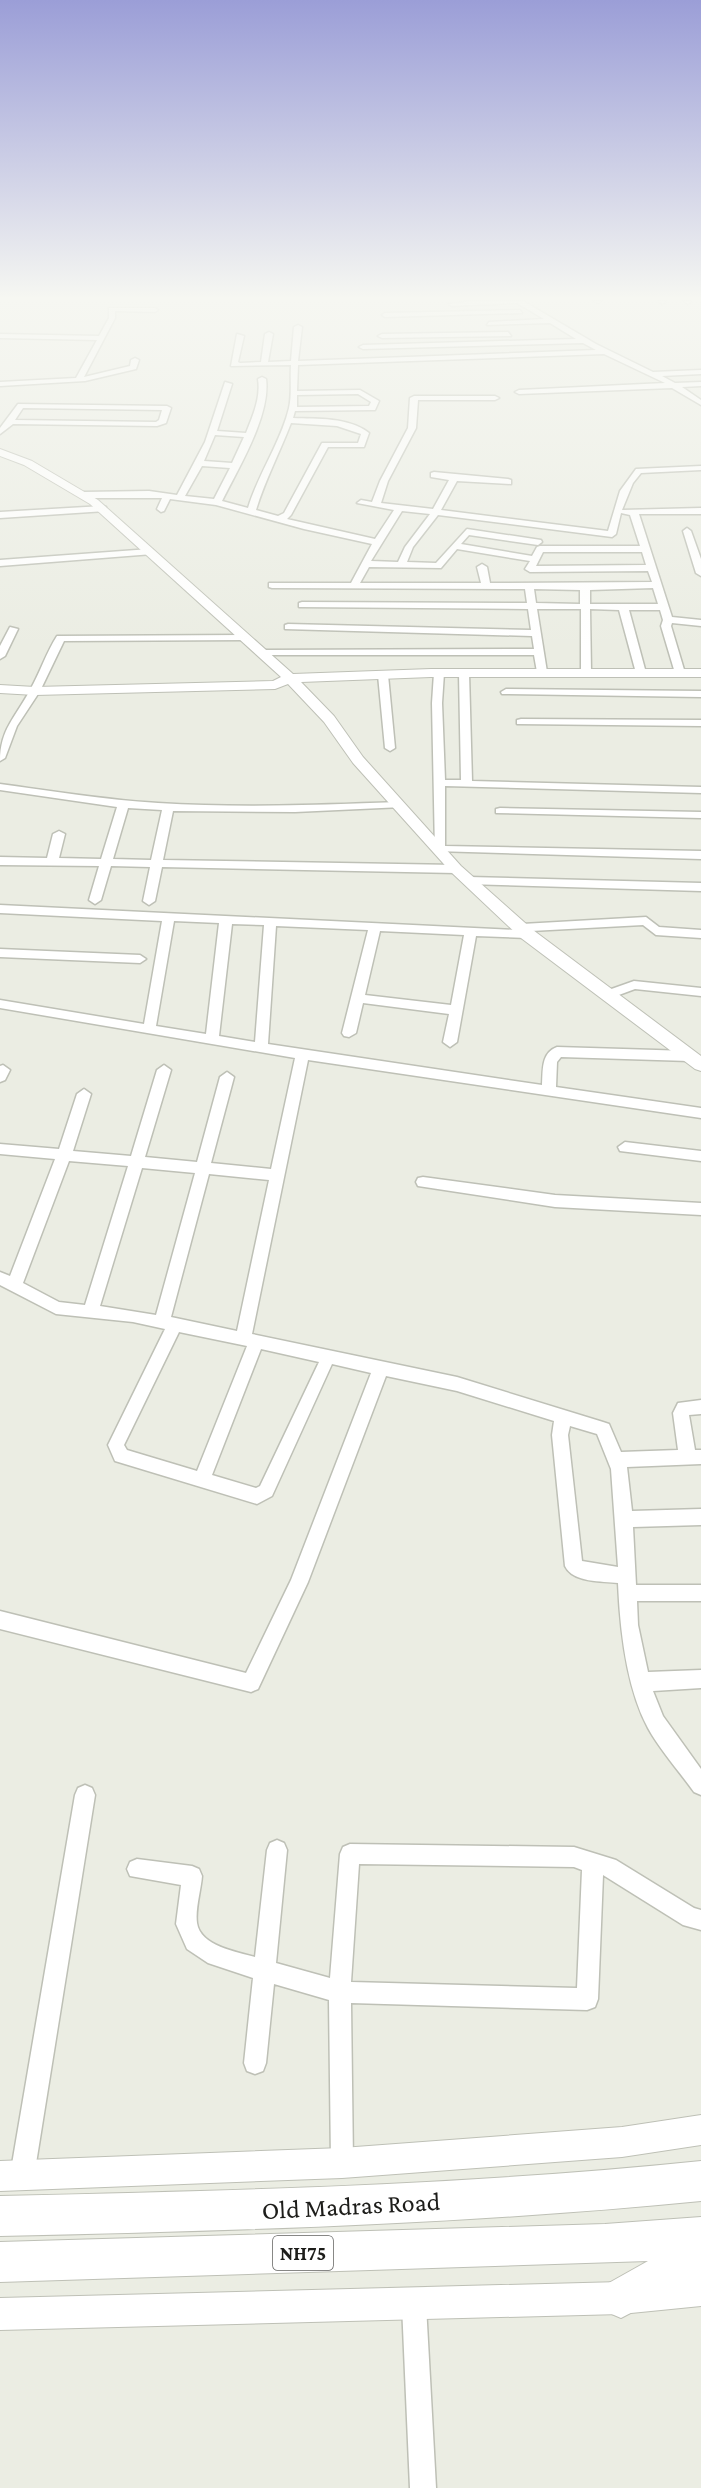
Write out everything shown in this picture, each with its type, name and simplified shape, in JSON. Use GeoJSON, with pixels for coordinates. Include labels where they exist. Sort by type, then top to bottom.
{"type":"FeatureCollection","features":[{"type":"Feature","properties":{"kind":"highway","name":"Old Madras Road"},"geometry":{"type":"LineString","coordinates":[[0,2216],[301,2210],[591,2193],[701,2181]]}},
{"type":"Feature","properties":{"kind":"highway","name":"Old Madras Road"},"geometry":{"type":"LineString","coordinates":[[0,2262],[605,2244],[701,2237]]}},
{"type":"Feature","properties":{"kind":"highway"},"geometry":{"type":"LineString","coordinates":[[621,2298],[701,2254]]}},
{"type":"Feature","properties":{"kind":"street"},"geometry":{"type":"LineString","coordinates":[[0,432],[11,423],[157,424],[163,422],[165,417]]}},
{"type":"Feature","properties":{"kind":"street"},"geometry":{"type":"LineString","coordinates":[[181,496],[201,463],[215,433],[219,417]]}},
{"type":"Feature","properties":{"kind":"street"},"geometry":{"type":"LineString","coordinates":[[217,502],[256,417]]}},
{"type":"Feature","properties":{"kind":"street"},"geometry":{"type":"LineString","coordinates":[[251,511],[260,482],[274,456],[289,417]]}},
{"type":"Feature","properties":{"kind":"street"},"geometry":{"type":"LineString","coordinates":[[376,504],[384,481],[412,428],[413,417]]}},
{"type":"Feature","properties":{"kind":"street"},"geometry":{"type":"LineString","coordinates":[[279,519],[287,515],[325,445],[361,445],[365,433],[356,428],[328,423],[288,420]]}},
{"type":"Feature","properties":{"kind":"street"},"geometry":{"type":"LineString","coordinates":[[215,433],[248,435]]}},
{"type":"Feature","properties":{"kind":"street"},"geometry":{"type":"LineString","coordinates":[[0,452],[28,463],[103,509],[290,678],[329,719],[358,760],[456,869],[525,931],[701,1065]]}},
{"type":"Feature","properties":{"kind":"street"},"geometry":{"type":"LineString","coordinates":[[201,463],[235,466]]}},
{"type":"Feature","properties":{"kind":"street"},"geometry":{"type":"LineString","coordinates":[[361,502],[612,534],[616,512],[633,475],[639,471],[701,468]]}},
{"type":"Feature","properties":{"kind":"street"},"geometry":{"type":"LineString","coordinates":[[434,475],[508,482]]}},
{"type":"Feature","properties":{"kind":"street"},"geometry":{"type":"LineString","coordinates":[[402,564],[409,547],[436,512],[454,478]]}},
{"type":"Feature","properties":{"kind":"street"},"geometry":{"type":"LineString","coordinates":[[83,495],[115,493],[181,496],[217,502],[377,542]]}},
{"type":"Feature","properties":{"kind":"street"},"geometry":{"type":"LineString","coordinates":[[161,509],[168,495]]}},
{"type":"Feature","properties":{"kind":"street"},"geometry":{"type":"LineString","coordinates":[[354,586],[364,564],[400,507]]}},
{"type":"Feature","properties":{"kind":"street"},"geometry":{"type":"LineString","coordinates":[[0,515],[103,509]]}},
{"type":"Feature","properties":{"kind":"street"},"geometry":{"type":"LineString","coordinates":[[616,512],[701,511]]}},
{"type":"Feature","properties":{"kind":"street"},"geometry":{"type":"LineString","coordinates":[[634,512],[658,585],[668,620],[666,626],[680,673]]}},
{"type":"Feature","properties":{"kind":"street"},"geometry":{"type":"LineString","coordinates":[[687,531],[701,573]]}},
{"type":"Feature","properties":{"kind":"street"},"geometry":{"type":"LineString","coordinates":[[364,564],[438,566],[452,549],[458,546],[467,532],[538,542]]}},
{"type":"Feature","properties":{"kind":"street"},"geometry":{"type":"LineString","coordinates":[[458,546],[535,559]]}},
{"type":"Feature","properties":{"kind":"street"},"geometry":{"type":"LineString","coordinates":[[646,549],[540,549],[530,572],[653,568]]}},
{"type":"Feature","properties":{"kind":"street"},"geometry":{"type":"LineString","coordinates":[[0,563],[150,552]]}},
{"type":"Feature","properties":{"kind":"street"},"geometry":{"type":"LineString","coordinates":[[482,567],[486,586]]}},
{"type":"Feature","properties":{"kind":"street"},"geometry":{"type":"LineString","coordinates":[[272,585],[585,587],[658,585]]}},
{"type":"Feature","properties":{"kind":"street"},"geometry":{"type":"LineString","coordinates":[[529,586],[542,672]]}},
{"type":"Feature","properties":{"kind":"street"},"geometry":{"type":"LineString","coordinates":[[585,587],[586,672]]}},
{"type":"Feature","properties":{"kind":"street"},"geometry":{"type":"LineString","coordinates":[[302,605],[664,607]]}},
{"type":"Feature","properties":{"kind":"street"},"geometry":{"type":"LineString","coordinates":[[624,606],[641,673]]}},
{"type":"Feature","properties":{"kind":"street"},"geometry":{"type":"LineString","coordinates":[[668,620],[701,623]]}},
{"type":"Feature","properties":{"kind":"street"},"geometry":{"type":"LineString","coordinates":[[288,627],[536,633]]}},
{"type":"Feature","properties":{"kind":"street"},"geometry":{"type":"LineString","coordinates":[[0,656],[14,629]]}},
{"type":"Feature","properties":{"kind":"street"},"geometry":{"type":"LineString","coordinates":[[0,758],[12,726],[35,691],[60,638],[244,638]]}},
{"type":"Feature","properties":{"kind":"street"},"geometry":{"type":"LineString","coordinates":[[262,653],[539,652]]}},
{"type":"Feature","properties":{"kind":"street"},"geometry":{"type":"LineString","coordinates":[[0,689],[35,691],[275,685],[290,678],[464,672],[701,673]]}},
{"type":"Feature","properties":{"kind":"street"},"geometry":{"type":"LineString","coordinates":[[464,672],[468,784]]}},
{"type":"Feature","properties":{"kind":"street"},"geometry":{"type":"LineString","coordinates":[[439,673],[437,703],[439,849]]}},
{"type":"Feature","properties":{"kind":"street"},"geometry":{"type":"LineString","coordinates":[[383,675],[390,748]]}},
{"type":"Feature","properties":{"kind":"street"},"geometry":{"type":"LineString","coordinates":[[506,692],[701,694]]}},
{"type":"Feature","properties":{"kind":"street"},"geometry":{"type":"LineString","coordinates":[[521,722],[701,723]]}},
{"type":"Feature","properties":{"kind":"street"},"geometry":{"type":"LineString","coordinates":[[439,783],[701,790]]}},
{"type":"Feature","properties":{"kind":"street"},"geometry":{"type":"LineString","coordinates":[[0,787],[123,804],[312,809],[399,805]]}},
{"type":"Feature","properties":{"kind":"street"},"geometry":{"type":"LineString","coordinates":[[95,900],[123,804]]}},
{"type":"Feature","properties":{"kind":"street"},"geometry":{"type":"LineString","coordinates":[[150,901],[168,806]]}},
{"type":"Feature","properties":{"kind":"street"},"geometry":{"type":"LineString","coordinates":[[500,811],[701,815]]}},
{"type":"Feature","properties":{"kind":"street"},"geometry":{"type":"LineString","coordinates":[[52,863],[59,834]]}},
{"type":"Feature","properties":{"kind":"street"},"geometry":{"type":"LineString","coordinates":[[439,849],[701,855]]}},
{"type":"Feature","properties":{"kind":"street"},"geometry":{"type":"LineString","coordinates":[[0,861],[456,869]]}},
{"type":"Feature","properties":{"kind":"street"},"geometry":{"type":"LineString","coordinates":[[469,881],[701,887]]}},
{"type":"Feature","properties":{"kind":"street"},"geometry":{"type":"LineString","coordinates":[[0,909],[471,931],[525,931],[646,921],[656,932],[701,934]]}},
{"type":"Feature","properties":{"kind":"street"},"geometry":{"type":"LineString","coordinates":[[149,1030],[169,917]]}},
{"type":"Feature","properties":{"kind":"street"},"geometry":{"type":"LineString","coordinates":[[212,1040],[226,920]]}},
{"type":"Feature","properties":{"kind":"street"},"geometry":{"type":"LineString","coordinates":[[261,1048],[270,922]]}},
{"type":"Feature","properties":{"kind":"street"},"geometry":{"type":"LineString","coordinates":[[349,1033],[375,927]]}},
{"type":"Feature","properties":{"kind":"street"},"geometry":{"type":"LineString","coordinates":[[450,1042],[471,931]]}},
{"type":"Feature","properties":{"kind":"street"},"geometry":{"type":"LineString","coordinates":[[0,953],[140,959]]}},
{"type":"Feature","properties":{"kind":"street"},"geometry":{"type":"LineString","coordinates":[[608,995],[634,985],[701,992]]}},
{"type":"Feature","properties":{"kind":"street"},"geometry":{"type":"LineString","coordinates":[[356,998],[456,1010]]}},
{"type":"Feature","properties":{"kind":"street"},"geometry":{"type":"LineString","coordinates":[[0,1004],[302,1055],[701,1113]]}},
{"type":"Feature","properties":{"kind":"street"},"geometry":{"type":"LineString","coordinates":[[549,1090],[550,1061],[557,1052],[689,1056]]}},
{"type":"Feature","properties":{"kind":"street"},"geometry":{"type":"LineString","coordinates":[[202,1480],[248,1344],[277,1175],[302,1055]]}},
{"type":"Feature","properties":{"kind":"street"},"geometry":{"type":"LineString","coordinates":[[91,1312],[164,1071]]}},
{"type":"Feature","properties":{"kind":"street"},"geometry":{"type":"LineString","coordinates":[[227,1077],[201,1168],[170,1320],[116,1445],[121,1456],[256,1496],[266,1491],[325,1365]]}},
{"type":"Feature","properties":{"kind":"street"},"geometry":{"type":"LineString","coordinates":[[84,1094],[64,1155],[7,1282],[56,1308],[170,1320],[248,1344],[457,1384],[603,1429],[619,1469],[629,1625],[641,1682],[655,1722],[701,1785]]}},
{"type":"Feature","properties":{"kind":"street"},"geometry":{"type":"LineString","coordinates":[[625,1147],[701,1156]]}},
{"type":"Feature","properties":{"kind":"street"},"geometry":{"type":"LineString","coordinates":[[0,1149],[277,1175]]}},
{"type":"Feature","properties":{"kind":"street"},"geometry":{"type":"LineString","coordinates":[[423,1182],[555,1201],[701,1209]]}},
{"type":"Feature","properties":{"kind":"street"},"geometry":{"type":"LineString","coordinates":[[0,1620],[251,1683],[300,1582],[381,1368]]}},
{"type":"Feature","properties":{"kind":"street"},"geometry":{"type":"LineString","coordinates":[[616,1460],[694,1458],[681,1413],[684,1408],[701,1407]]}},
{"type":"Feature","properties":{"kind":"street"},"geometry":{"type":"LineString","coordinates":[[563,1417],[560,1435],[561,1451],[574,1566],[627,1585],[701,1593]]}},
{"type":"Feature","properties":{"kind":"street"},"geometry":{"type":"LineString","coordinates":[[624,1519],[701,1517]]}},
{"type":"Feature","properties":{"kind":"street"},"geometry":{"type":"LineString","coordinates":[[641,1682],[701,1679]]}},
{"type":"Feature","properties":{"kind":"street"},"geometry":{"type":"LineString","coordinates":[[85,1795],[11,2176],[342,2163],[622,2142],[701,2130]]}},
{"type":"Feature","properties":{"kind":"street"},"geometry":{"type":"LineString","coordinates":[[255,2063],[277,1850]]}},
{"type":"Feature","properties":{"kind":"street"},"geometry":{"type":"LineString","coordinates":[[342,2163],[340,1992],[350,1854],[574,1857],[609,1867],[690,1918],[701,1920]]}},
{"type":"Feature","properties":{"kind":"street"},"geometry":{"type":"LineString","coordinates":[[137,1869],[192,1876],[186,1924],[194,1942],[215,1956],[340,1992],[587,1999],[593,1861]]}},
{"type":"Feature","properties":{"kind":"street"},"geometry":{"type":"LineString","coordinates":[[0,2314],[621,2298],[701,2290]]}},
{"type":"Feature","properties":{"kind":"street"},"geometry":{"type":"LineString","coordinates":[[414,2305],[423,2488]]}}]}
